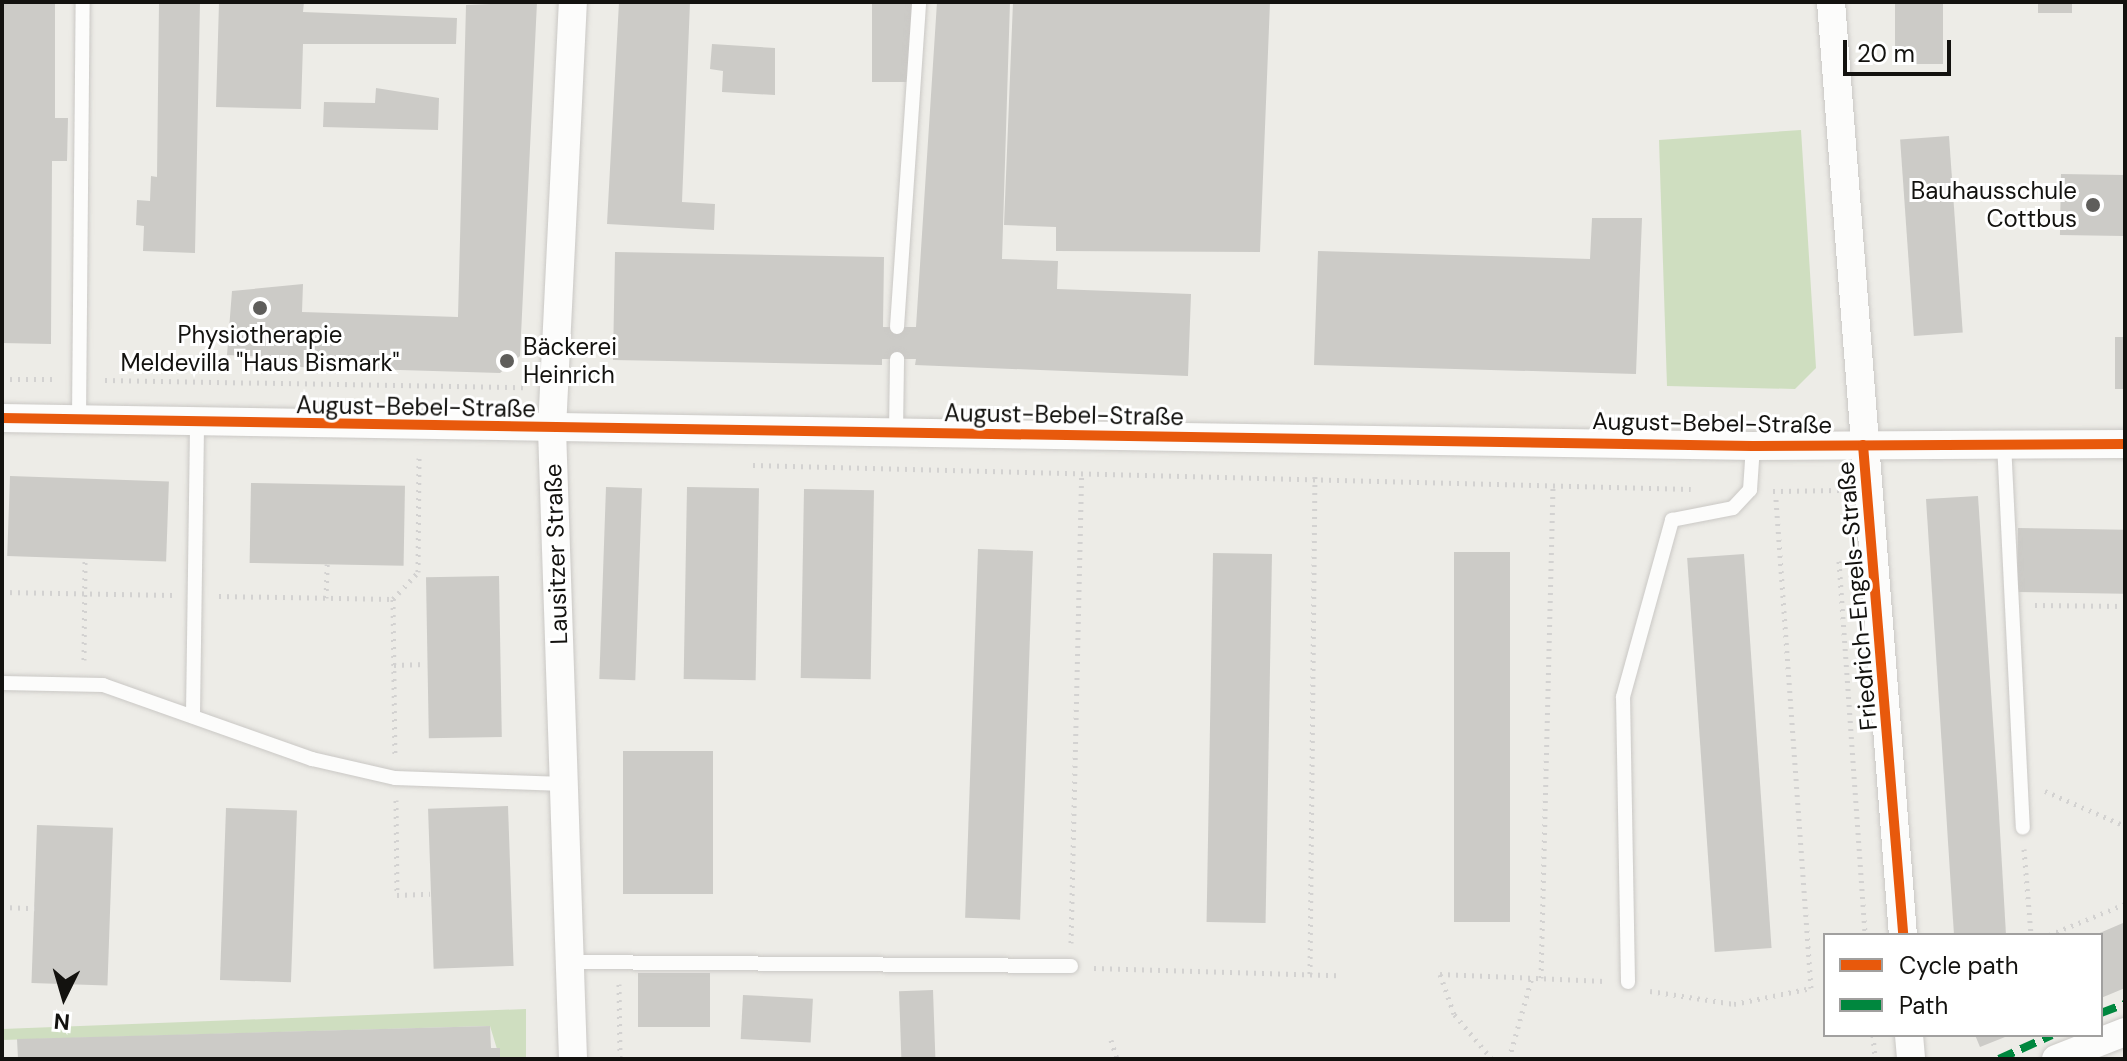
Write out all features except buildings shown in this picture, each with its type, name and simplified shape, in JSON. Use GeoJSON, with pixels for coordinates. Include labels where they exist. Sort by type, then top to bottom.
{"type":"FeatureCollection","features":[{"type":"Feature","properties":{"kind":"street","name":"Lausitzer Straße"},"geometry":{"type":"LineString","coordinates":[[573,2],[552,429],[573,1059]]}},
{"type":"Feature","properties":{"kind":"street","name":"Friedrich-Engels-Straße"},"geometry":{"type":"LineString","coordinates":[[1831,2],[1863,445],[1872,490],[1903,933]]}},
{"type":"Feature","properties":{"kind":"street","name":"August-Bebel-Straße"},"geometry":{"type":"LineString","coordinates":[[2,418],[1753,446],[2004,442],[2125,444]]}},
{"type":"Feature","properties":{"kind":"street"},"geometry":{"type":"LineString","coordinates":[[2056,1059],[2125,1032]]}},
{"type":"Feature","properties":{"kind":"street"},"geometry":{"type":"LineString","coordinates":[[1909,1037],[1911,1059]]}},
{"type":"Feature","properties":{"kind":"lane"},"geometry":{"type":"LineString","coordinates":[[79,419],[83,2]]}},
{"type":"Feature","properties":{"kind":"lane"},"geometry":{"type":"LineString","coordinates":[[897,327],[919,2]]}},
{"type":"Feature","properties":{"kind":"lane"},"geometry":{"type":"LineString","coordinates":[[896,433],[897,359]]}},
{"type":"Feature","properties":{"kind":"lane"},"geometry":{"type":"LineString","coordinates":[[193,714],[197,422]]}},
{"type":"Feature","properties":{"kind":"lane"},"geometry":{"type":"LineString","coordinates":[[2004,442],[2023,828]]}},
{"type":"Feature","properties":{"kind":"lane"},"geometry":{"type":"LineString","coordinates":[[1628,982],[1623,697],[1648,593],[1672,520],[1733,508],[1750,490],[1753,446]]}},
{"type":"Feature","properties":{"kind":"lane"},"geometry":{"type":"LineString","coordinates":[[2,683],[83,685],[193,714],[312,759],[395,778],[564,784]]}},
{"type":"Feature","properties":{"kind":"lane"},"geometry":{"type":"LineString","coordinates":[[570,962],[1071,966]]}},
{"type":"Feature","properties":{"kind":"path"},"geometry":{"type":"LineString","coordinates":[[2,379],[530,387],[531,372]]}},
{"type":"Feature","properties":{"kind":"path"},"geometry":{"type":"LineString","coordinates":[[1083,436],[1071,966],[1337,975]]}},
{"type":"Feature","properties":{"kind":"path"},"geometry":{"type":"LineString","coordinates":[[2,592],[393,599],[418,572],[419,458]]}},
{"type":"Feature","properties":{"kind":"path"},"geometry":{"type":"LineString","coordinates":[[747,465],[1775,491],[1872,490]]}},
{"type":"Feature","properties":{"kind":"path"},"geometry":{"type":"LineString","coordinates":[[1541,978],[1553,484]]}},
{"type":"Feature","properties":{"kind":"path"},"geometry":{"type":"LineString","coordinates":[[1310,974],[1314,488]]}},
{"type":"Feature","properties":{"kind":"path"},"geometry":{"type":"LineString","coordinates":[[1833,490],[1835,506]]}},
{"type":"Feature","properties":{"kind":"path"},"geometry":{"type":"LineString","coordinates":[[1775,491],[1811,988]]}},
{"type":"Feature","properties":{"kind":"path"},"geometry":{"type":"LineString","coordinates":[[1838,554],[1865,933]]}},
{"type":"Feature","properties":{"kind":"path"},"geometry":{"type":"LineString","coordinates":[[83,685],[85,558]]}},
{"type":"Feature","properties":{"kind":"path"},"geometry":{"type":"LineString","coordinates":[[326,598],[327,564]]}},
{"type":"Feature","properties":{"kind":"path"},"geometry":{"type":"LineString","coordinates":[[2010,605],[2125,606]]}},
{"type":"Feature","properties":{"kind":"path"},"geometry":{"type":"LineString","coordinates":[[394,665],[426,664]]}},
{"type":"Feature","properties":{"kind":"path"},"geometry":{"type":"LineString","coordinates":[[2020,781],[2125,826]]}},
{"type":"Feature","properties":{"kind":"path"},"geometry":{"type":"LineString","coordinates":[[2023,828],[2031,933]]}},
{"type":"Feature","properties":{"kind":"path"},"geometry":{"type":"LineString","coordinates":[[2054,933],[2125,904]]}},
{"type":"Feature","properties":{"kind":"path"},"geometry":{"type":"LineString","coordinates":[[2,907],[35,908]]}},
{"type":"Feature","properties":{"kind":"path"},"geometry":{"type":"LineString","coordinates":[[619,962],[620,1059]]}},
{"type":"Feature","properties":{"kind":"path"},"geometry":{"type":"LineString","coordinates":[[1440,974],[1454,1014],[1492,1059]]}},
{"type":"Feature","properties":{"kind":"path"},"geometry":{"type":"LineString","coordinates":[[1509,1059],[1532,977]]}},
{"type":"Feature","properties":{"kind":"path"},"geometry":{"type":"LineString","coordinates":[[1873,1037],[1875,1059]]}},
{"type":"Feature","properties":{"kind":"path"},"geometry":{"type":"LineString","coordinates":[[1111,1040],[1117,1059]]}},
{"type":"Feature","properties":{"kind":"green space"},"geometry":{"type":"Polygon","coordinates":[[[1801,130],[1816,368],[1795,389],[1667,386],[1659,140],[1801,130]]]}},
{"type":"Feature","properties":{"kind":"green space"},"geometry":{"type":"Polygon","coordinates":[[[526,1009],[526,1059],[500,1059],[490,1026],[2,1040],[2,1029],[526,1009]]]}},
{"type":"Feature","properties":{"kind":"marked path"},"geometry":{"type":"LineString","coordinates":[[2103,1012],[2125,1004]]}},
{"type":"Feature","properties":{"kind":"marked path"},"geometry":{"type":"LineString","coordinates":[[1999,1059],[2048,1037]]}},
{"type":"Feature","properties":{"kind":"cycle path"},"geometry":{"type":"LineString","coordinates":[[2,418],[1753,446],[2125,444]]}},
{"type":"Feature","properties":{"kind":"cycle path"},"geometry":{"type":"LineString","coordinates":[[1863,445],[1903,933]]}},
{"type":"Feature","properties":{"kind":"place","name":"Bauhausschule Cottbus"},"geometry":{"type":"Point","coordinates":[2093,205]}},
{"type":"Feature","properties":{"kind":"place","name":"Physiotherapie Meldevilla \"Haus Bismark\""},"geometry":{"type":"Point","coordinates":[260,308]}},
{"type":"Feature","properties":{"kind":"place","name":"Bäckerei Heinrich"},"geometry":{"type":"Point","coordinates":[507,361]}}]}
